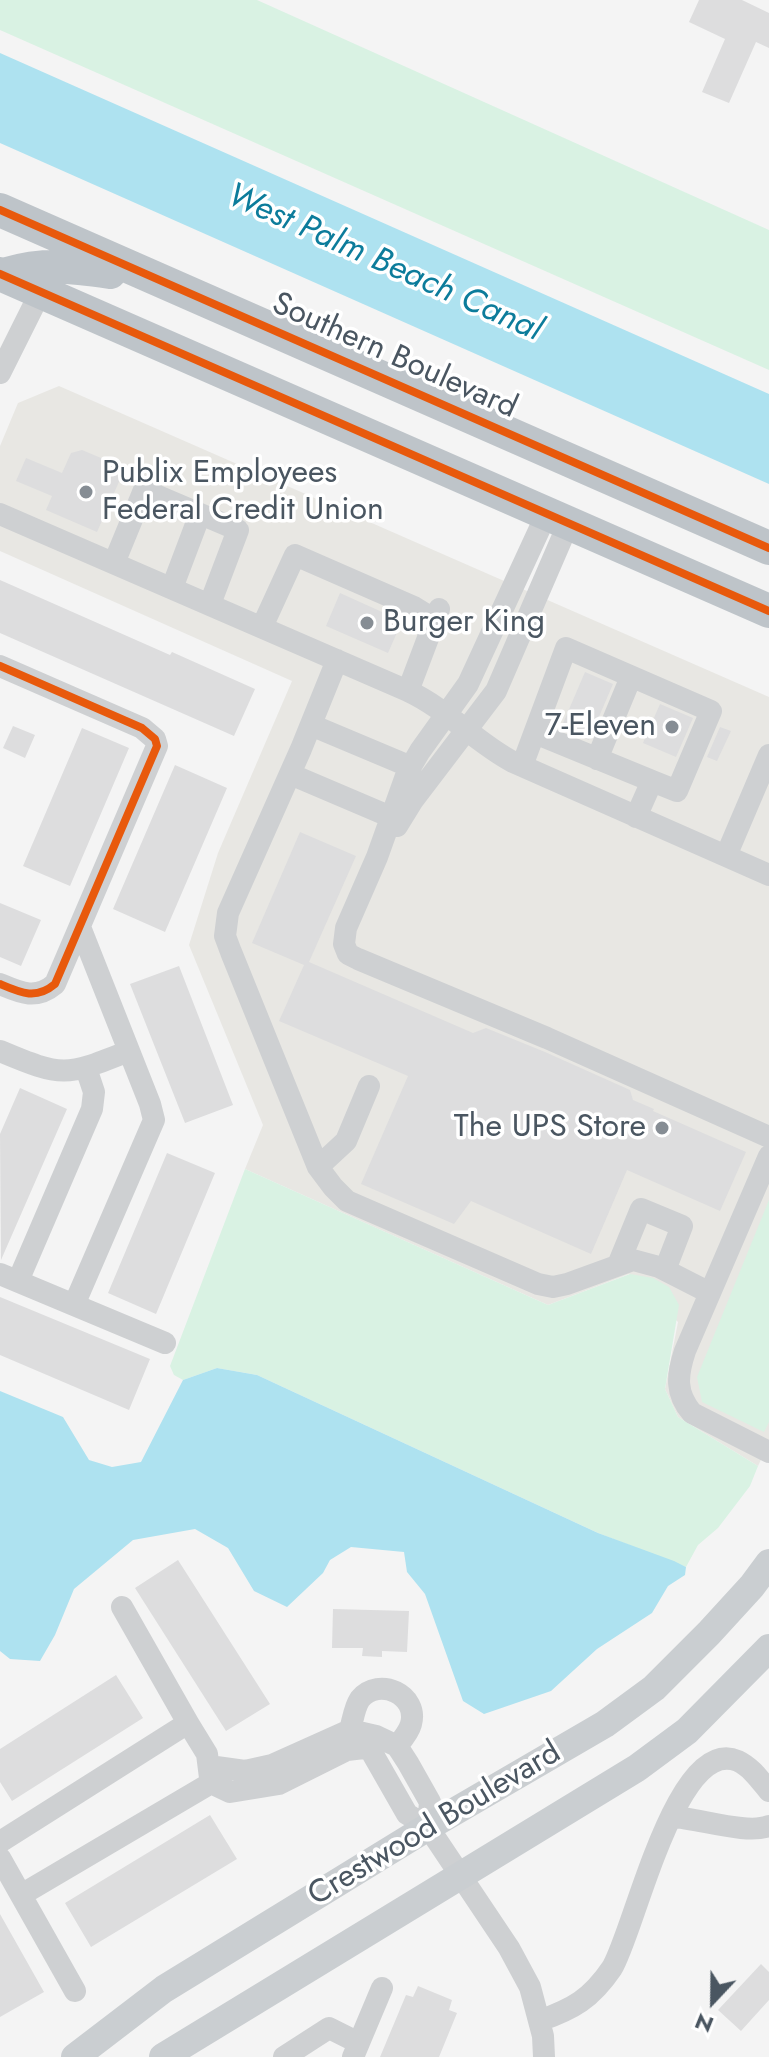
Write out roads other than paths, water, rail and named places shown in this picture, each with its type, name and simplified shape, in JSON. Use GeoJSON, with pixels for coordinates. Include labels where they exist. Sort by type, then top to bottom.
{"type":"FeatureCollection","features":[{"type":"Feature","properties":{"kind":"highway","name":"Southern Boulevard"},"geometry":{"type":"LineString","coordinates":[[0,210],[769,548]]}},
{"type":"Feature","properties":{"kind":"highway"},"geometry":{"type":"LineString","coordinates":[[1,277],[32,267],[65,265],[158,280]]}},
{"type":"Feature","properties":{"kind":"highway"},"geometry":{"type":"LineString","coordinates":[[1,277],[41,291],[769,611]]}},
{"type":"Feature","properties":{"kind":"main road","name":"Crestwood Boulevard"},"geometry":{"type":"LineString","coordinates":[[75,2057],[164,1989],[428,1827],[605,1724],[654,1688],[709,1633],[769,1563]]}},
{"type":"Feature","properties":{"kind":"main road","name":"Crestwood Boulevard"},"geometry":{"type":"LineString","coordinates":[[163,2057],[637,1768],[687,1731],[769,1648]]}},
{"type":"Feature","properties":{"kind":"street"},"geometry":{"type":"LineString","coordinates":[[0,373],[41,291]]}},
{"type":"Feature","properties":{"kind":"street"},"geometry":{"type":"LineString","coordinates":[[114,563],[144,490],[238,530],[210,604]]}},
{"type":"Feature","properties":{"kind":"street"},"geometry":{"type":"LineString","coordinates":[[0,514],[408,691],[446,715],[492,751],[769,875]]}},
{"type":"Feature","properties":{"kind":"street"},"geometry":{"type":"LineString","coordinates":[[172,588],[200,514]]}},
{"type":"Feature","properties":{"kind":"street"},"geometry":{"type":"LineString","coordinates":[[558,518],[468,684],[411,767],[346,928],[344,944],[348,954],[769,1137]]}},
{"type":"Feature","properties":{"kind":"street"},"geometry":{"type":"LineString","coordinates":[[377,857],[413,800],[496,691],[558,518]]}},
{"type":"Feature","properties":{"kind":"street"},"geometry":{"type":"LineString","coordinates":[[262,627],[295,555],[437,615],[408,691]]}},
{"type":"Feature","properties":{"kind":"street"},"geometry":{"type":"LineString","coordinates":[[522,766],[566,648],[711,711],[677,791],[535,733]]}},
{"type":"Feature","properties":{"kind":"street"},"geometry":{"type":"LineString","coordinates":[[337,660],[228,913],[225,936],[318,1167],[347,1201],[538,1284],[553,1287],[567,1284],[633,1260],[665,1270],[710,1293]]}},
{"type":"Feature","properties":{"kind":"street"},"geometry":{"type":"LineString","coordinates":[[0,666],[142,728],[155,739],[155,753],[55,984],[37,995],[23,995],[0,984]]}},
{"type":"Feature","properties":{"kind":"street"},"geometry":{"type":"LineString","coordinates":[[597,759],[631,677]]}},
{"type":"Feature","properties":{"kind":"street"},"geometry":{"type":"LineString","coordinates":[[311,725],[411,767]]}},
{"type":"Feature","properties":{"kind":"street"},"geometry":{"type":"LineString","coordinates":[[726,856],[769,755]]}},
{"type":"Feature","properties":{"kind":"street"},"geometry":{"type":"LineString","coordinates":[[290,774],[391,817]]}},
{"type":"Feature","properties":{"kind":"street"},"geometry":{"type":"LineString","coordinates":[[636,817],[652,781]]}},
{"type":"Feature","properties":{"kind":"street"},"geometry":{"type":"LineString","coordinates":[[74,1305],[154,1120],[80,927]]}},
{"type":"Feature","properties":{"kind":"street"},"geometry":{"type":"LineString","coordinates":[[0,1051],[48,1071],[68,1072],[129,1051]]}},
{"type":"Feature","properties":{"kind":"street"},"geometry":{"type":"LineString","coordinates":[[86,1068],[94,1092],[92,1109],[9,1278],[165,1343]]}},
{"type":"Feature","properties":{"kind":"street"},"geometry":{"type":"LineString","coordinates":[[318,1167],[346,1141],[369,1086]]}},
{"type":"Feature","properties":{"kind":"street"},"geometry":{"type":"LineString","coordinates":[[769,1156],[682,1361],[678,1389],[692,1413],[769,1452]]}},
{"type":"Feature","properties":{"kind":"street"},"geometry":{"type":"LineString","coordinates":[[618,1265],[641,1209],[682,1226],[665,1270]]}},
{"type":"Feature","properties":{"kind":"street"},"geometry":{"type":"LineString","coordinates":[[122,1607],[207,1754],[210,1774],[230,1792],[269,1776],[350,1730],[376,1736],[397,1746],[430,1802],[428,1827]]}},
{"type":"Feature","properties":{"kind":"street"},"geometry":{"type":"LineString","coordinates":[[350,1730],[359,1701],[376,1689],[391,1689],[400,1693],[412,1714],[407,1733],[397,1746]]}},
{"type":"Feature","properties":{"kind":"street"},"geometry":{"type":"LineString","coordinates":[[0,1842],[188,1723]]}},
{"type":"Feature","properties":{"kind":"street"},"geometry":{"type":"LineString","coordinates":[[269,1776],[279,1784],[347,1750],[364,1748],[371,1751],[407,1814],[428,1827],[516,1961],[530,1987],[544,2057]]}},
{"type":"Feature","properties":{"kind":"street"},"geometry":{"type":"LineString","coordinates":[[539,2021],[565,2012],[593,1993],[614,1964],[648,1867],[682,1797],[709,1763],[723,1759],[736,1760],[749,1768],[769,1791]]}},
{"type":"Feature","properties":{"kind":"street"},"geometry":{"type":"LineString","coordinates":[[21,1895],[210,1774]]}},
{"type":"Feature","properties":{"kind":"street"},"geometry":{"type":"LineString","coordinates":[[672,1817],[746,1828],[769,1826]]}},
{"type":"Feature","properties":{"kind":"street"},"geometry":{"type":"LineString","coordinates":[[0,1858],[75,1991]]}},
{"type":"Feature","properties":{"kind":"street"},"geometry":{"type":"LineString","coordinates":[[284,2057],[329,2028],[356,2050],[382,1988]]}},
{"type":"Feature","properties":{"kind":"water","name":"West Palm Beach Canal"},"geometry":{"type":"Polygon","coordinates":[[[0,53],[769,394],[769,484],[0,143],[0,53]]]}},
{"type":"Feature","properties":{"kind":"water"},"geometry":{"type":"Polygon","coordinates":[[[217,1368],[257,1375],[598,1533],[674,1561],[686,1567],[685,1575],[668,1586],[652,1613],[597,1649],[551,1691],[484,1714],[463,1701],[425,1594],[407,1572],[404,1552],[351,1547],[330,1560],[323,1573],[287,1607],[254,1591],[228,1548],[195,1529],[133,1540],[74,1589],[55,1635],[40,1661],[10,1659],[0,1651],[0,1391],[63,1417],[89,1460],[112,1467],[141,1462],[183,1380],[217,1368]]]}},
{"type":"Feature","properties":{"kind":"place","name":"Publix Employees Federal Credit Union"},"geometry":{"type":"Point","coordinates":[86,492]}},
{"type":"Feature","properties":{"kind":"place","name":"Burger King"},"geometry":{"type":"Point","coordinates":[367,623]}},
{"type":"Feature","properties":{"kind":"place","name":"7-Eleven"},"geometry":{"type":"Point","coordinates":[672,727]}},
{"type":"Feature","properties":{"kind":"place","name":"The UPS Store"},"geometry":{"type":"Point","coordinates":[662,1128]}}]}
